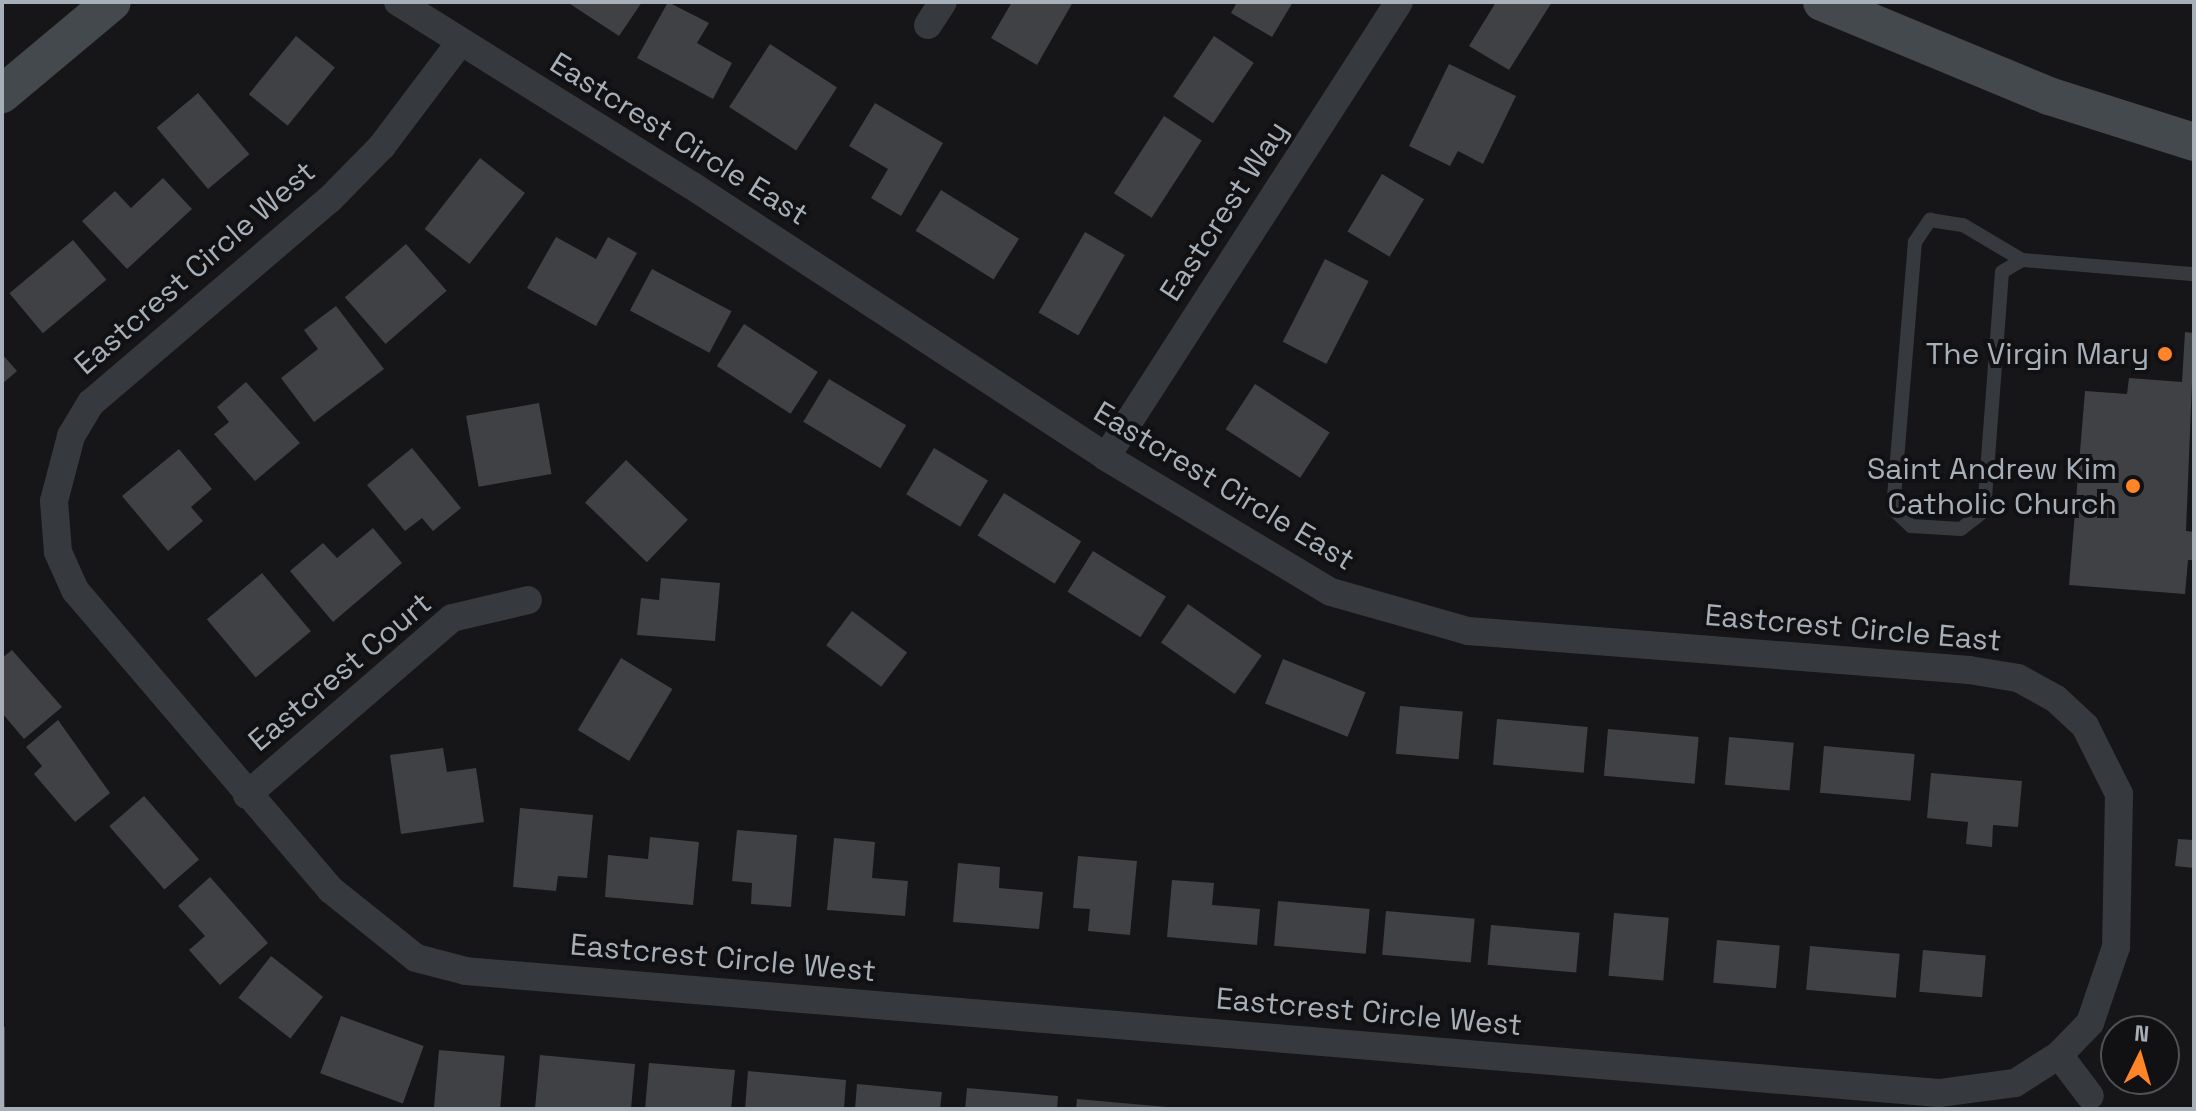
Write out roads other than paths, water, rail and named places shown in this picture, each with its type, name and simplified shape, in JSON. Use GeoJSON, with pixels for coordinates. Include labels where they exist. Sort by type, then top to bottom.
{"type":"FeatureCollection","features":[{"type":"Feature","properties":{"kind":"street","name":"Eastcrest Circle East"},"geometry":{"type":"LineString","coordinates":[[398,2],[1106,457],[1294,574],[1423,622],[2018,678],[2056,699],[2105,757],[2119,794],[2121,896]]}},
{"type":"Feature","properties":{"kind":"street","name":"Eastcrest Way"},"geometry":{"type":"LineString","coordinates":[[1106,457],[1399,2]]}},
{"type":"Feature","properties":{"kind":"street"},"geometry":{"type":"LineString","coordinates":[[1822,2],[2049,96],[2194,142]]}},
{"type":"Feature","properties":{"kind":"street"},"geometry":{"type":"LineString","coordinates":[[2,94],[105,4]]}},
{"type":"Feature","properties":{"kind":"street","name":"Eastcrest Circle West"},"geometry":{"type":"LineString","coordinates":[[461,41],[382,146],[329,200],[91,403],[71,436],[42,499],[58,552],[75,590],[247,795],[374,931],[416,958],[466,971],[1939,1093],[2015,1083],[2059,1055],[2090,1023],[2108,986],[2121,896]]}},
{"type":"Feature","properties":{"kind":"street","name":"Eastcrest Court"},"geometry":{"type":"LineString","coordinates":[[247,795],[452,618],[528,600]]}},
{"type":"Feature","properties":{"kind":"street"},"geometry":{"type":"LineString","coordinates":[[2059,1055],[2090,1096]]}},
{"type":"Feature","properties":{"kind":"lane"},"geometry":{"type":"LineString","coordinates":[[2022,260],[2002,272],[1984,511],[1961,529],[1911,526],[1893,509],[1915,242],[1930,220],[1963,225],[2022,260],[2194,274]]}},
{"type":"Feature","properties":{"kind":"place","name":"The Virgin Mary"},"geometry":{"type":"Point","coordinates":[2165,354]}},
{"type":"Feature","properties":{"kind":"place","name":"Saint Andrew Kim Catholic Church"},"geometry":{"type":"Point","coordinates":[2133,486]}}]}
